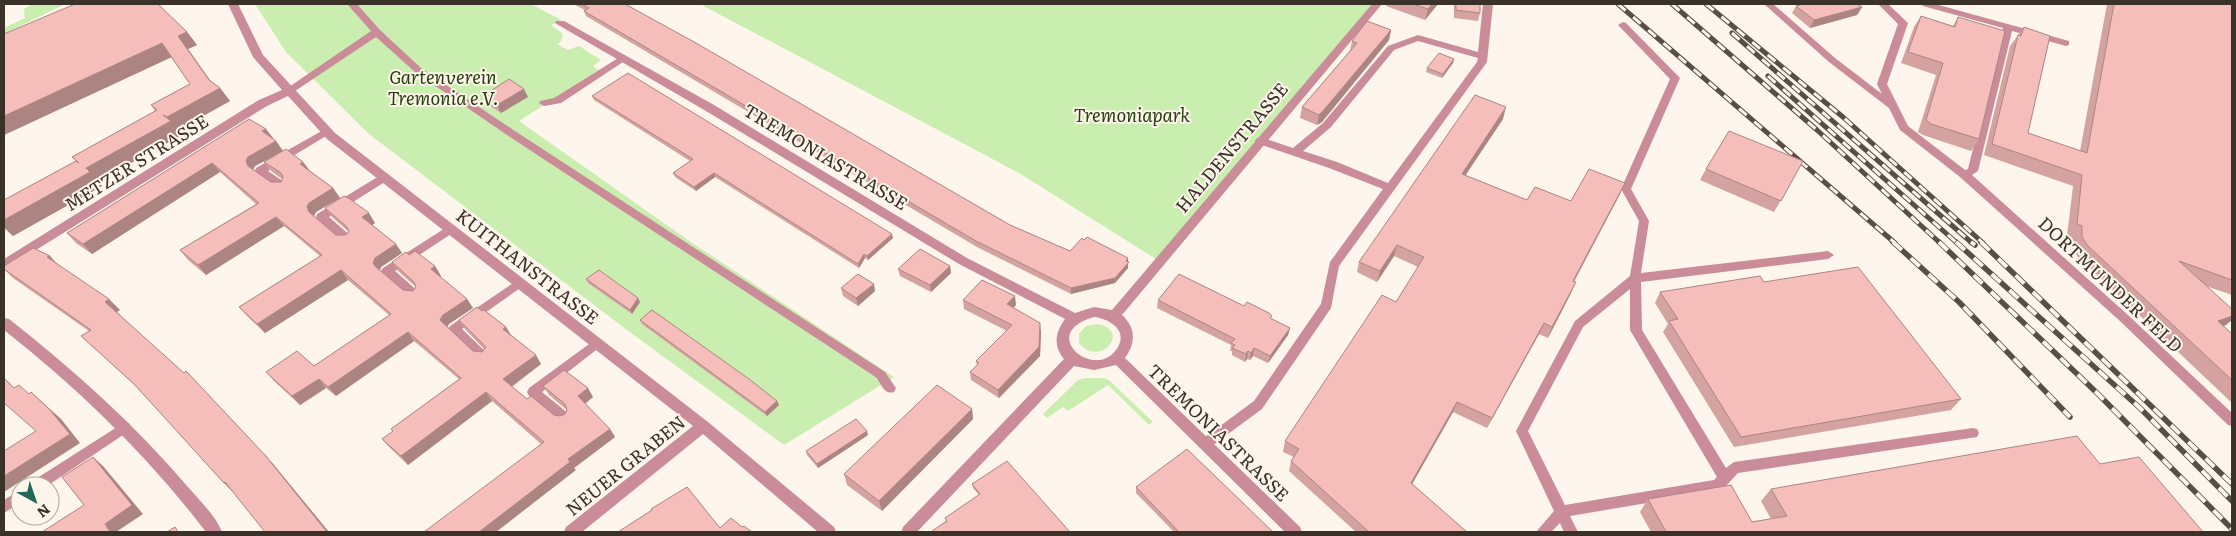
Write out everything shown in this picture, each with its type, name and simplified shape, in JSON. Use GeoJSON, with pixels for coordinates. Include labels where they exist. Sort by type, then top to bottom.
{"type":"FeatureCollection","features":[{"type":"Feature","properties":{"kind":"street","name":"KUITHANSTRASSE"},"geometry":{"type":"LineString","coordinates":[[233,4],[258,57],[327,131],[596,344],[703,426],[829,532]]}},
{"type":"Feature","properties":{"kind":"street","name":"HALDENSTRASSE"},"geometry":{"type":"LineString","coordinates":[[1114,316],[1377,4]]}},
{"type":"Feature","properties":{"kind":"street","name":"TREMONIASTRASSE"},"geometry":{"type":"LineString","coordinates":[[560,23],[710,108],[963,261],[1074,318]]}},
{"type":"Feature","properties":{"kind":"street","name":"METZER STRASSE"},"geometry":{"type":"LineString","coordinates":[[4,266],[264,103],[289,91]]}},
{"type":"Feature","properties":{"kind":"street"},"geometry":{"type":"LineString","coordinates":[[1094,312],[1114,316],[1125,326],[1129,336],[1125,350],[1117,358],[1107,363],[1093,364],[1073,358],[1066,352],[1062,340],[1063,330],[1074,318],[1094,312]]}},
{"type":"Feature","properties":{"kind":"street"},"geometry":{"type":"LineString","coordinates":[[4,323],[34,345],[125,427],[187,495],[215,532]]}},
{"type":"Feature","properties":{"kind":"street"},"geometry":{"type":"LineString","coordinates":[[908,532],[1073,358]]}},
{"type":"Feature","properties":{"kind":"street","name":"TREMONIASTRASSE"},"geometry":{"type":"LineString","coordinates":[[1117,358],[1295,532]]}},
{"type":"Feature","properties":{"kind":"street","name":"NEUER GRABEN"},"geometry":{"type":"LineString","coordinates":[[571,532],[703,426]]}},
{"type":"Feature","properties":{"kind":"lane"},"geometry":{"type":"LineString","coordinates":[[352,4],[377,32],[418,70],[881,375],[890,388]]}},
{"type":"Feature","properties":{"kind":"lane"},"geometry":{"type":"LineString","coordinates":[[1205,444],[1258,405],[1327,305],[1334,265],[1482,62],[1488,4]]}},
{"type":"Feature","properties":{"kind":"lane"},"geometry":{"type":"LineString","coordinates":[[1769,4],[1832,60],[1894,108]]}},
{"type":"Feature","properties":{"kind":"lane","name":"DORTMUNDER FELD"},"geometry":{"type":"LineString","coordinates":[[1883,4],[1903,23],[1882,84],[1904,128],[1964,174],[2124,318],[2232,421]]}},
{"type":"Feature","properties":{"kind":"lane"},"geometry":{"type":"LineString","coordinates":[[1926,4],[2066,43]]}},
{"type":"Feature","properties":{"kind":"lane"},"geometry":{"type":"LineString","coordinates":[[1623,24],[1675,78],[1626,189],[1644,220],[1635,278],[1636,330],[1725,478]]}},
{"type":"Feature","properties":{"kind":"lane"},"geometry":{"type":"LineString","coordinates":[[1964,174],[1973,170],[2008,26]]}},
{"type":"Feature","properties":{"kind":"lane"},"geometry":{"type":"LineString","coordinates":[[289,91],[377,32]]}},
{"type":"Feature","properties":{"kind":"lane"},"geometry":{"type":"LineString","coordinates":[[1295,152],[1327,125],[1391,48],[1418,38],[1483,56]]}},
{"type":"Feature","properties":{"kind":"lane"},"geometry":{"type":"LineString","coordinates":[[544,103],[557,100],[623,58]]}},
{"type":"Feature","properties":{"kind":"lane"},"geometry":{"type":"LineString","coordinates":[[283,187],[260,171],[327,131]]}},
{"type":"Feature","properties":{"kind":"lane"},"geometry":{"type":"LineString","coordinates":[[1260,141],[1295,152],[1390,188]]}},
{"type":"Feature","properties":{"kind":"lane"},"geometry":{"type":"LineString","coordinates":[[348,240],[321,217],[384,177]]}},
{"type":"Feature","properties":{"kind":"lane"},"geometry":{"type":"LineString","coordinates":[[414,295],[387,272],[450,229]]}},
{"type":"Feature","properties":{"kind":"lane"},"geometry":{"type":"LineString","coordinates":[[1570,532],[1522,431],[1579,324],[1635,278],[1828,255]]}},
{"type":"Feature","properties":{"kind":"lane"},"geometry":{"type":"LineString","coordinates":[[484,356],[454,329],[519,283]]}},
{"type":"Feature","properties":{"kind":"lane"},"geometry":{"type":"LineString","coordinates":[[565,418],[533,392],[596,344]]}},
{"type":"Feature","properties":{"kind":"lane"},"geometry":{"type":"LineString","coordinates":[[51,476],[125,427]]}},
{"type":"Feature","properties":{"kind":"lane"},"geometry":{"type":"LineString","coordinates":[[1542,532],[1561,512],[1718,486],[1734,468],[1973,433]]}},
{"type":"Feature","properties":{"kind":"green space"},"geometry":{"type":"Polygon","coordinates":[[[33,4],[65,4],[4,34],[4,28],[25,18],[24,9],[33,4]]]}},
{"type":"Feature","properties":{"kind":"green space","name":"Gartenverein Tremonia e.V."},"geometry":{"type":"Polygon","coordinates":[[[255,4],[531,4],[561,20],[551,25],[563,34],[561,41],[557,44],[568,50],[579,46],[601,60],[593,66],[598,70],[519,121],[688,240],[894,377],[784,445],[627,330],[369,134],[286,52],[255,4]]]}},
{"type":"Feature","properties":{"kind":"green space","name":"Tremoniapark"},"geometry":{"type":"Polygon","coordinates":[[[700,4],[1372,4],[1156,259],[1019,173],[700,4]]]}},
{"type":"Feature","properties":{"kind":"green space"},"geometry":{"type":"Polygon","coordinates":[[[1097,324],[1107,328],[1112,333],[1112,340],[1109,346],[1095,352],[1087,350],[1079,343],[1079,334],[1086,326],[1097,324]]]}},
{"type":"Feature","properties":{"kind":"green space"},"geometry":{"type":"Polygon","coordinates":[[[1085,378],[1109,380],[1153,422],[1149,425],[1108,385],[1068,411],[1063,407],[1047,418],[1043,414],[1078,380],[1085,378]]]}},
{"type":"Feature","properties":{"kind":"building"},"geometry":{"type":"Polygon","coordinates":[[[75,4],[158,4],[187,32],[178,36],[209,80],[220,88],[167,117],[163,115],[171,121],[86,168],[90,172],[4,220],[4,200],[76,161],[79,163],[72,157],[157,110],[151,105],[190,84],[162,43],[4,116],[4,34],[75,4]]]}},
{"type":"Feature","properties":{"kind":"building"},"geometry":{"type":"Polygon","coordinates":[[[582,4],[625,4],[696,43],[1010,225],[1070,251],[1082,238],[1084,240],[1087,237],[1128,258],[1126,261],[1129,262],[1115,278],[1071,288],[976,241],[584,11],[589,8],[582,4]]]}},
{"type":"Feature","properties":{"kind":"building"},"geometry":{"type":"Polygon","coordinates":[[[1413,4],[1432,4],[1428,9],[1413,4]]]}},
{"type":"Feature","properties":{"kind":"building"},"geometry":{"type":"Polygon","coordinates":[[[1456,4],[1480,4],[1480,13],[1456,10],[1456,4]]]}},
{"type":"Feature","properties":{"kind":"building"},"geometry":{"type":"Polygon","coordinates":[[[1803,4],[1857,4],[1862,7],[1814,20],[1796,6],[1803,4]]]}},
{"type":"Feature","properties":{"kind":"building"},"geometry":{"type":"Polygon","coordinates":[[[2114,4],[2232,4],[2232,280],[2179,261],[2232,309],[2232,316],[2218,321],[2232,334],[2232,380],[2088,246],[2082,237],[2082,226],[2077,224],[2082,175],[1992,144],[2018,35],[2021,36],[2024,27],[2050,36],[2028,133],[2087,153],[2114,4]]]}},
{"type":"Feature","properties":{"kind":"building"},"geometry":{"type":"Polygon","coordinates":[[[1921,16],[1955,27],[1958,17],[2005,31],[1979,139],[1931,124],[1926,120],[1943,63],[1908,52],[1921,16]]]}},
{"type":"Feature","properties":{"kind":"building"},"geometry":{"type":"Polygon","coordinates":[[[1367,21],[1391,30],[1319,115],[1302,107],[1357,43],[1352,41],[1367,21]]]}},
{"type":"Feature","properties":{"kind":"building"},"geometry":{"type":"Polygon","coordinates":[[[1439,53],[1454,59],[1443,74],[1427,68],[1439,53]]]}},
{"type":"Feature","properties":{"kind":"building"},"geometry":{"type":"Polygon","coordinates":[[[628,73],[892,234],[867,256],[864,254],[858,264],[714,173],[694,187],[673,173],[693,159],[592,96],[628,73]]]}},
{"type":"Feature","properties":{"kind":"building"},"geometry":{"type":"Polygon","coordinates":[[[509,79],[524,89],[497,105],[483,96],[509,79]]]}},
{"type":"Feature","properties":{"kind":"building"},"geometry":{"type":"Polygon","coordinates":[[[1475,95],[1506,107],[1462,174],[1527,200],[1535,187],[1571,201],[1589,169],[1625,183],[1573,281],[1576,282],[1552,327],[1544,323],[1492,418],[1457,402],[1411,483],[1467,532],[1369,532],[1291,461],[1299,449],[1285,441],[1382,295],[1396,302],[1424,257],[1397,245],[1380,271],[1359,262],[1475,95]]]}},
{"type":"Feature","properties":{"kind":"building"},"geometry":{"type":"Polygon","coordinates":[[[249,119],[266,129],[262,131],[276,141],[248,157],[246,161],[248,166],[271,182],[281,182],[283,177],[281,173],[264,162],[286,149],[303,162],[300,164],[333,188],[309,203],[307,207],[309,212],[336,235],[345,235],[349,232],[347,227],[325,208],[344,196],[350,199],[369,213],[362,217],[396,244],[375,258],[373,263],[375,266],[403,290],[413,291],[416,287],[414,282],[392,262],[406,252],[409,255],[415,251],[435,266],[431,269],[467,299],[443,315],[440,320],[473,351],[482,352],[486,347],[459,320],[477,307],[482,311],[484,310],[506,327],[503,329],[536,355],[503,379],[527,399],[531,396],[554,415],[560,416],[565,414],[567,410],[565,404],[543,386],[564,370],[588,388],[578,396],[610,429],[568,459],[570,462],[479,532],[424,532],[544,442],[486,392],[401,456],[382,439],[393,431],[391,429],[461,378],[408,332],[328,387],[319,379],[292,396],[266,372],[297,351],[314,366],[391,314],[341,270],[257,324],[239,307],[322,255],[276,217],[198,265],[180,250],[259,203],[212,163],[83,244],[67,233],[249,119]]]}},
{"type":"Feature","properties":{"kind":"building"},"geometry":{"type":"Polygon","coordinates":[[[1729,131],[1803,161],[1781,201],[1706,169],[1729,131]]]}},
{"type":"Feature","properties":{"kind":"building"},"geometry":{"type":"Polygon","coordinates":[[[33,248],[50,256],[47,257],[109,299],[105,302],[184,373],[186,371],[265,455],[327,532],[265,532],[225,482],[134,384],[81,336],[91,330],[4,269],[4,266],[33,248]]]}},
{"type":"Feature","properties":{"kind":"building"},"geometry":{"type":"Polygon","coordinates":[[[920,249],[950,266],[930,285],[898,269],[920,249]]]}},
{"type":"Feature","properties":{"kind":"building"},"geometry":{"type":"Polygon","coordinates":[[[1858,267],[1961,399],[1741,437],[1669,321],[1678,319],[1660,292],[1760,276],[1764,282],[1858,267]]]}},
{"type":"Feature","properties":{"kind":"building"},"geometry":{"type":"Polygon","coordinates":[[[599,270],[638,298],[630,310],[586,279],[599,270]]]}},
{"type":"Feature","properties":{"kind":"building"},"geometry":{"type":"Polygon","coordinates":[[[858,274],[874,284],[856,298],[841,288],[858,274]]]}},
{"type":"Feature","properties":{"kind":"building"},"geometry":{"type":"Polygon","coordinates":[[[1179,274],[1244,306],[1247,302],[1269,313],[1272,316],[1270,318],[1290,328],[1270,356],[1254,348],[1251,353],[1248,351],[1246,354],[1232,348],[1235,345],[1231,343],[1235,339],[1158,300],[1179,274]]]}},
{"type":"Feature","properties":{"kind":"building"},"geometry":{"type":"Polygon","coordinates":[[[982,280],[1015,296],[1007,304],[1040,323],[1039,347],[998,390],[970,372],[979,363],[976,361],[1012,325],[963,300],[982,280]]]}},
{"type":"Feature","properties":{"kind":"building"},"geometry":{"type":"Polygon","coordinates":[[[652,310],[777,401],[765,412],[640,320],[652,310]]]}},
{"type":"Feature","properties":{"kind":"building"},"geometry":{"type":"Polygon","coordinates":[[[4,378],[14,388],[19,385],[29,394],[31,392],[50,410],[70,434],[4,476],[4,451],[36,431],[4,403],[4,378]]]}},
{"type":"Feature","properties":{"kind":"building"},"geometry":{"type":"Polygon","coordinates":[[[937,385],[972,409],[879,501],[844,474],[937,385]]]}},
{"type":"Feature","properties":{"kind":"building"},"geometry":{"type":"Polygon","coordinates":[[[856,419],[867,431],[817,464],[806,451],[856,419]]]}},
{"type":"Feature","properties":{"kind":"building"},"geometry":{"type":"Polygon","coordinates":[[[2077,436],[2100,464],[2139,457],[2203,532],[1666,532],[1648,499],[1731,485],[1752,522],[1787,516],[1771,489],[2077,436]]]}},
{"type":"Feature","properties":{"kind":"building"},"geometry":{"type":"Polygon","coordinates":[[[1187,449],[1273,532],[1179,532],[1136,487],[1187,449]]]}},
{"type":"Feature","properties":{"kind":"building"},"geometry":{"type":"Polygon","coordinates":[[[93,457],[132,505],[105,524],[110,532],[42,532],[51,526],[60,526],[60,520],[84,505],[62,477],[93,457]]]}},
{"type":"Feature","properties":{"kind":"building"},"geometry":{"type":"Polygon","coordinates":[[[1007,461],[1070,532],[932,531],[947,521],[945,518],[980,494],[972,484],[1007,461]]]}},
{"type":"Feature","properties":{"kind":"building"},"geometry":{"type":"Polygon","coordinates":[[[687,487],[720,528],[731,518],[752,532],[618,532],[651,509],[687,487]]]}},
{"type":"Feature","properties":{"kind":"building"},"geometry":{"type":"Polygon","coordinates":[[[175,527],[178,532],[167,532],[175,527]]]}},
{"type":"Feature","properties":{"kind":"railway"},"geometry":{"type":"LineString","coordinates":[[1618,4],[1895,243]]}},
{"type":"Feature","properties":{"kind":"railway"},"geometry":{"type":"LineString","coordinates":[[1672,4],[1817,130],[1940,243]]}},
{"type":"Feature","properties":{"kind":"railway"},"geometry":{"type":"LineString","coordinates":[[1706,4],[1843,117],[1983,243]]}},
{"type":"Feature","properties":{"kind":"railway"},"geometry":{"type":"LineString","coordinates":[[1732,33],[1972,243]]}},
{"type":"Feature","properties":{"kind":"railway"},"geometry":{"type":"LineString","coordinates":[[1768,76],[1957,243]]}},
{"type":"Feature","properties":{"kind":"railway"},"geometry":{"type":"LineString","coordinates":[[1893,242],[1959,302],[2070,417]]}},
{"type":"Feature","properties":{"kind":"railway"},"geometry":{"type":"LineString","coordinates":[[1939,242],[2097,393],[2232,529]]}},
{"type":"Feature","properties":{"kind":"railway"},"geometry":{"type":"LineString","coordinates":[[1956,242],[2141,409],[2232,501]]}},
{"type":"Feature","properties":{"kind":"railway"},"geometry":{"type":"LineString","coordinates":[[1971,242],[1975,245]]}},
{"type":"Feature","properties":{"kind":"railway"},"geometry":{"type":"LineString","coordinates":[[1981,242],[2232,484]]}}]}
